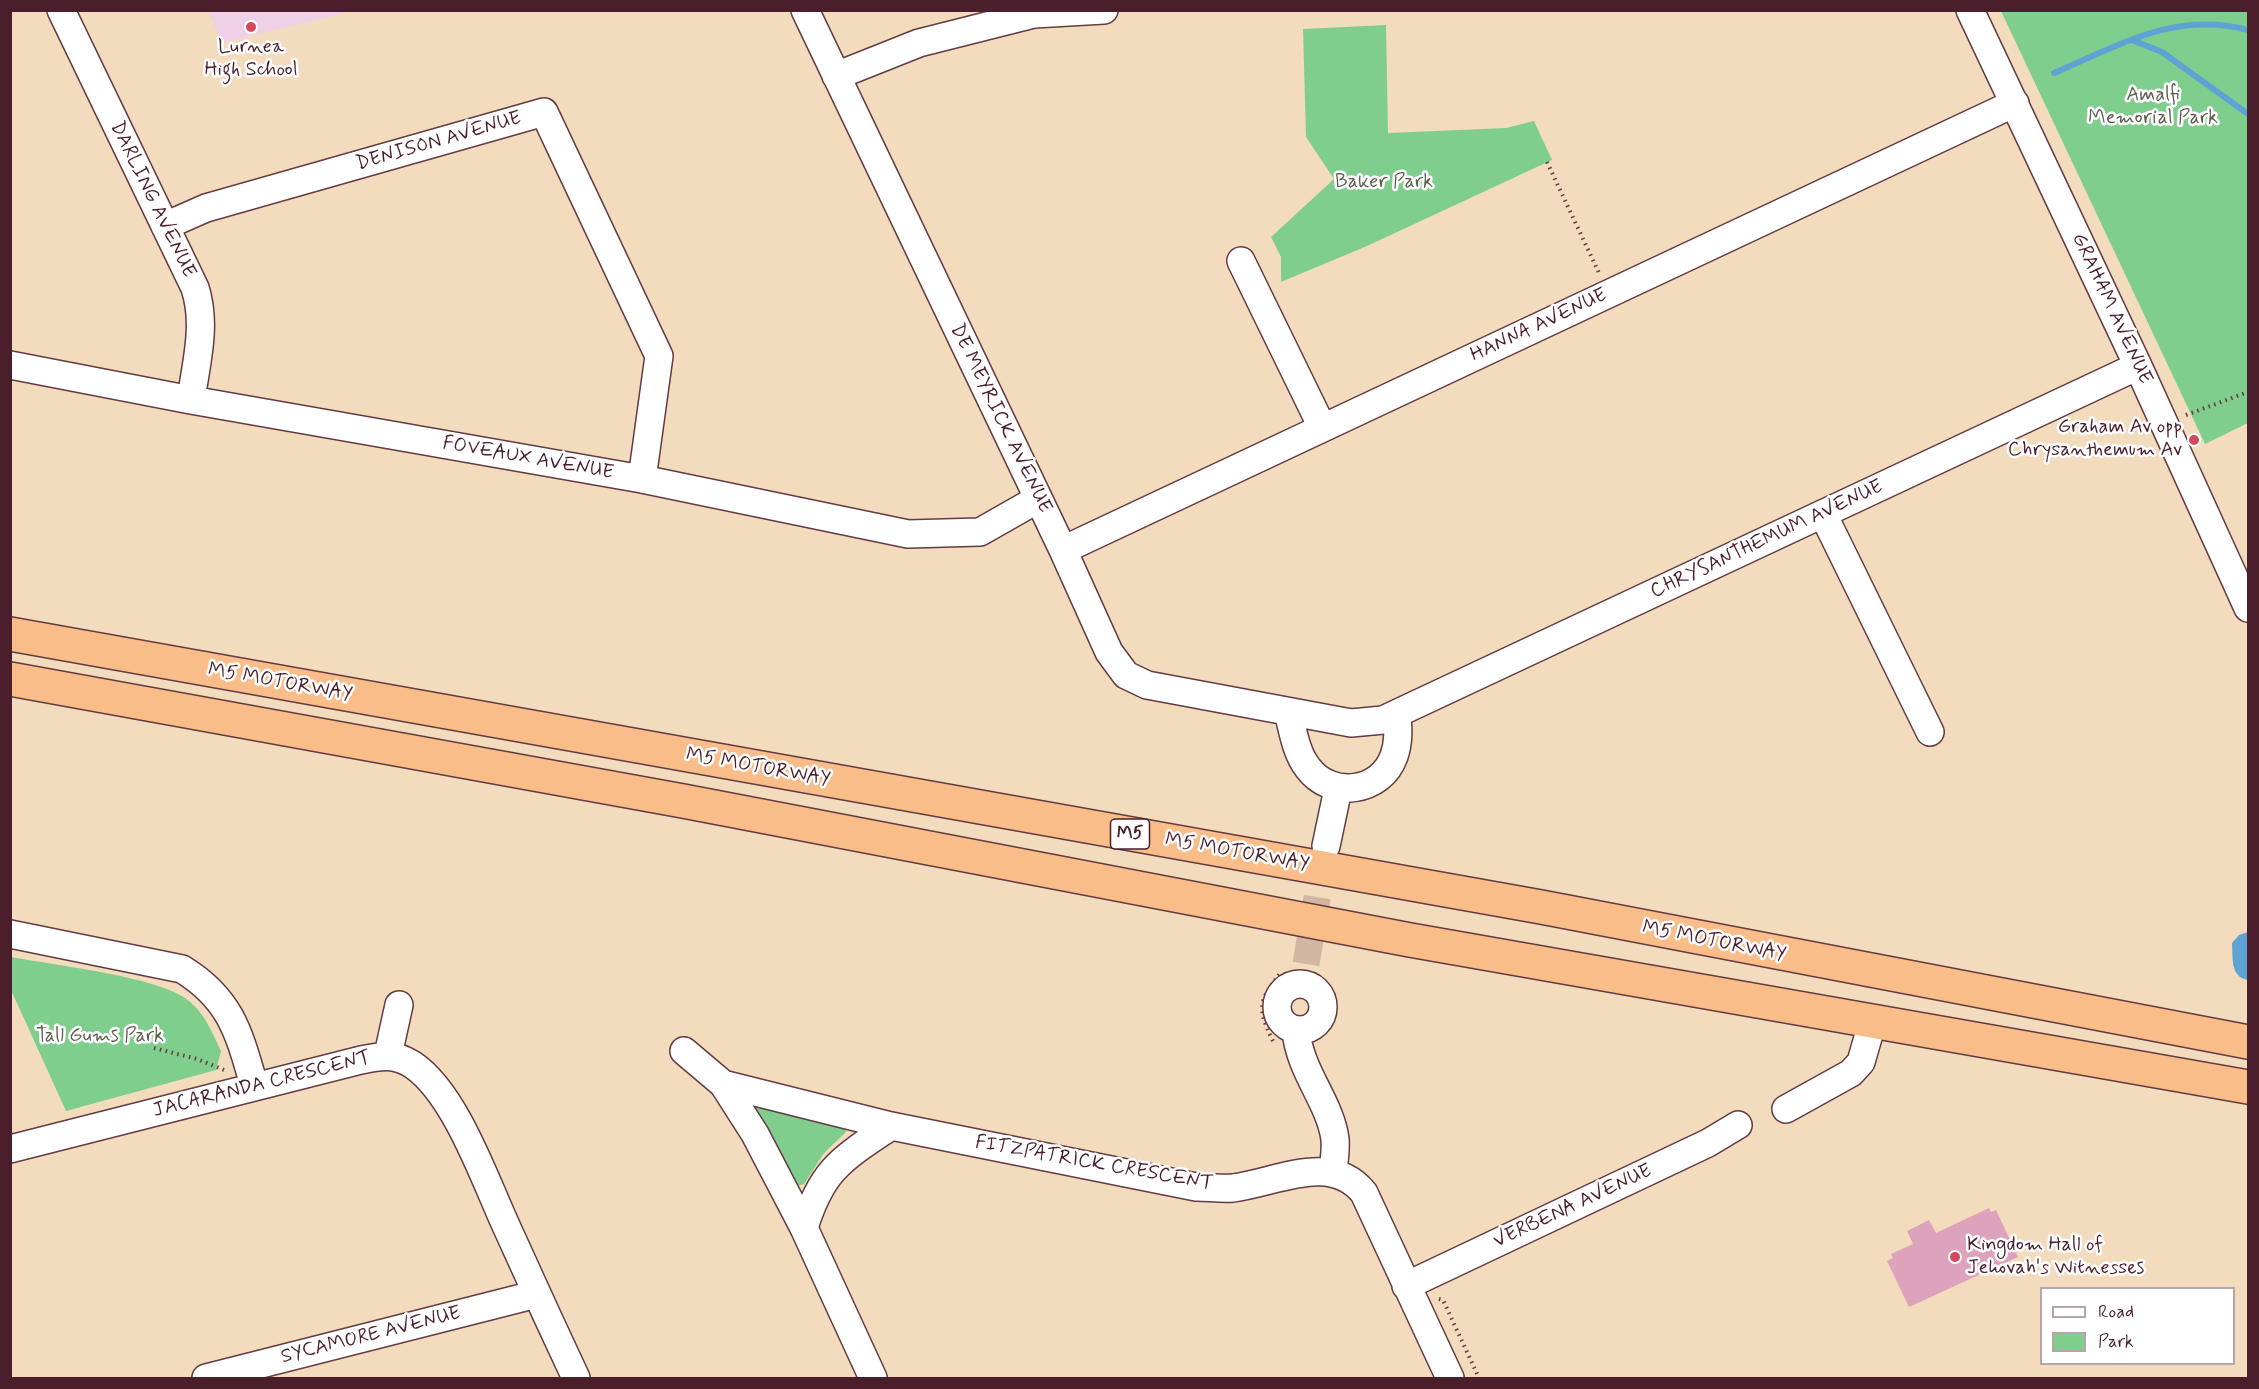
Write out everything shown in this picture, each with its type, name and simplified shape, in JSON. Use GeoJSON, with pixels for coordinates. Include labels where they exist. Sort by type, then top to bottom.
{"type":"FeatureCollection","features":[{"type":"Feature","properties":{"kind":"highway","name":"M5 MOTORWAY"},"geometry":{"type":"LineString","coordinates":[[10,634],[1541,908],[2248,1042]]}},
{"type":"Feature","properties":{"kind":"highway"},"geometry":{"type":"LineString","coordinates":[[10,679],[683,801],[1422,942],[2248,1087]]}},
{"type":"Feature","properties":{"kind":"street","name":"DARLING AVENUE"},"geometry":{"type":"LineString","coordinates":[[61,10],[195,288],[201,307],[201,326],[191,400]]}},
{"type":"Feature","properties":{"kind":"street","name":"DE MEYRICK AVENUE"},"geometry":{"type":"LineString","coordinates":[[805,10],[1064,550],[1109,652],[1126,675],[1147,685],[1351,723]]}},
{"type":"Feature","properties":{"kind":"street"},"geometry":{"type":"LineString","coordinates":[[836,76],[919,44],[1034,14],[1104,10]]}},
{"type":"Feature","properties":{"kind":"street","name":"GRAHAM AVENUE"},"geometry":{"type":"LineString","coordinates":[[1970,10],[2138,366],[2242,579],[2248,608]]}},
{"type":"Feature","properties":{"kind":"street","name":"HANNA AVENUE"},"geometry":{"type":"LineString","coordinates":[[1064,550],[2015,103]]}},
{"type":"Feature","properties":{"kind":"street","name":"DENISON AVENUE"},"geometry":{"type":"LineString","coordinates":[[165,226],[206,208],[543,112],[659,357],[642,479]]}},
{"type":"Feature","properties":{"kind":"street"},"geometry":{"type":"LineString","coordinates":[[1241,261],[1322,428]]}},
{"type":"Feature","properties":{"kind":"street","name":"FOVEAUX AVENUE"},"geometry":{"type":"LineString","coordinates":[[10,365],[191,400],[642,479],[908,534],[980,532],[1038,499]]}},
{"type":"Feature","properties":{"kind":"street","name":"CHRYSANTHEMUM AVENUE"},"geometry":{"type":"LineString","coordinates":[[1351,723],[1374,722],[1397,715],[2138,366]]}},
{"type":"Feature","properties":{"kind":"street"},"geometry":{"type":"LineString","coordinates":[[1823,514],[1930,732]]}},
{"type":"Feature","properties":{"kind":"street"},"geometry":{"type":"LineString","coordinates":[[1288,712],[1301,756],[1307,767],[1323,781],[1338,789],[1347,790],[1378,778],[1389,766],[1397,747],[1397,715]]}},
{"type":"Feature","properties":{"kind":"street"},"geometry":{"type":"LineString","coordinates":[[1326,846],[1338,789]]}},
{"type":"Feature","properties":{"kind":"street"},"geometry":{"type":"LineString","coordinates":[[10,934],[182,969],[205,983],[225,1006],[239,1032],[254,1085]]}},
{"type":"Feature","properties":{"kind":"street"},"geometry":{"type":"LineString","coordinates":[[1305,974],[1278,1000],[1277,1008],[1282,1022],[1296,1031],[1302,1062],[1334,1132],[1336,1149],[1333,1172],[1351,1178],[1364,1193],[1450,1378]]}},
{"type":"Feature","properties":{"kind":"street"},"geometry":{"type":"LineString","coordinates":[[388,1055],[399,1005]]}},
{"type":"Feature","properties":{"kind":"street"},"geometry":{"type":"LineString","coordinates":[[1786,1109],[1838,1081],[1861,1062],[1873,1020]]}},
{"type":"Feature","properties":{"kind":"street","name":"FITZPATRICK CRESCENT"},"geometry":{"type":"LineString","coordinates":[[684,1051],[723,1084],[755,1134],[804,1228],[873,1378]]}},
{"type":"Feature","properties":{"kind":"street","name":"JACARANDA CRESCENT"},"geometry":{"type":"LineString","coordinates":[[10,1149],[254,1085],[388,1055],[412,1065],[427,1077],[466,1135],[576,1378]]}},
{"type":"Feature","properties":{"kind":"street","name":"FITZPATRICK CRESCENT"},"geometry":{"type":"LineString","coordinates":[[723,1084],[891,1126],[1196,1186],[1231,1188],[1314,1172],[1333,1172]]}},
{"type":"Feature","properties":{"kind":"street","name":"VERBENA AVENUE"},"geometry":{"type":"LineString","coordinates":[[1406,1286],[1708,1143],[1738,1125]]}},
{"type":"Feature","properties":{"kind":"street"},"geometry":{"type":"LineString","coordinates":[[804,1228],[827,1176],[837,1163],[891,1126]]}},
{"type":"Feature","properties":{"kind":"street","name":"SYCAMORE AVENUE"},"geometry":{"type":"LineString","coordinates":[[206,1378],[537,1294]]}},
{"type":"Feature","properties":{"kind":"path"},"geometry":{"type":"LineString","coordinates":[[1547,162],[1608,293]]}},
{"type":"Feature","properties":{"kind":"path"},"geometry":{"type":"LineString","coordinates":[[2181,406],[2186,416],[2248,392]]}},
{"type":"Feature","properties":{"kind":"path"},"geometry":{"type":"LineString","coordinates":[[154,1048],[197,1059],[254,1085]]}},
{"type":"Feature","properties":{"kind":"path"},"geometry":{"type":"LineString","coordinates":[[1435,1298],[1443,1300],[1479,1378]]}},
{"type":"Feature","properties":{"kind":"shaded area","name":"Lurnea High School"},"geometry":{"type":"Polygon","coordinates":[[[208,11],[352,11],[222,43],[208,11]]]}},
{"type":"Feature","properties":{"kind":"green space","name":"Amalfi Memorial Park"},"geometry":{"type":"Polygon","coordinates":[[[2001,11],[2248,11],[2248,423],[2205,444],[2001,11]]]}},
{"type":"Feature","properties":{"kind":"green space","name":"Baker Park"},"geometry":{"type":"Polygon","coordinates":[[[1386,25],[1388,133],[1506,128],[1534,121],[1552,160],[1367,246],[1281,282],[1281,257],[1271,237],[1334,179],[1306,137],[1303,29],[1386,25]]]}},
{"type":"Feature","properties":{"kind":"green space","name":"Tall Gums Park"},"geometry":{"type":"Polygon","coordinates":[[[11,957],[127,977],[170,990],[185,998],[202,1015],[221,1051],[216,1070],[66,1111],[11,990],[11,957]]]}},
{"type":"Feature","properties":{"kind":"green space"},"geometry":{"type":"Polygon","coordinates":[[[752,1102],[844,1125],[846,1132],[824,1153],[804,1184],[794,1187],[755,1121],[752,1102]]]}},
{"type":"Feature","properties":{"kind":"water"},"geometry":{"type":"Polygon","coordinates":[[[2248,932],[2248,980],[2235,971],[2232,943],[2239,935],[2248,932]]]}},
{"type":"Feature","properties":{"kind":"building","name":"Kingdom Hall of Jehovah's Witnesses"},"geometry":{"type":"Polygon","coordinates":[[[1989,1208],[1991,1212],[1996,1210],[2018,1257],[1909,1307],[1887,1261],[1893,1258],[1891,1254],[1913,1244],[1907,1231],[1929,1220],[1936,1233],[1989,1208]]]}},
{"type":"Feature","properties":{"kind":"waterway"},"geometry":{"type":"LineString","coordinates":[[2054,73],[2125,42],[2172,28],[2221,25],[2248,30]]}},
{"type":"Feature","properties":{"kind":"waterway"},"geometry":{"type":"LineString","coordinates":[[2132,40],[2162,52],[2248,114]]}},
{"type":"Feature","properties":{"kind":"tunnel"},"geometry":{"type":"LineString","coordinates":[[1306,964],[1325,850]]}},
{"type":"Feature","properties":{"kind":"place","name":"Lurnea High School"},"geometry":{"type":"Point","coordinates":[251,27]}},
{"type":"Feature","properties":{"kind":"place","name":"Graham Av opp Chrysanthemum Av"},"geometry":{"type":"Point","coordinates":[2194,440]}},
{"type":"Feature","properties":{"kind":"place","name":"Kingdom Hall of Jehovah's Witnesses"},"geometry":{"type":"Point","coordinates":[1955,1257]}}]}
